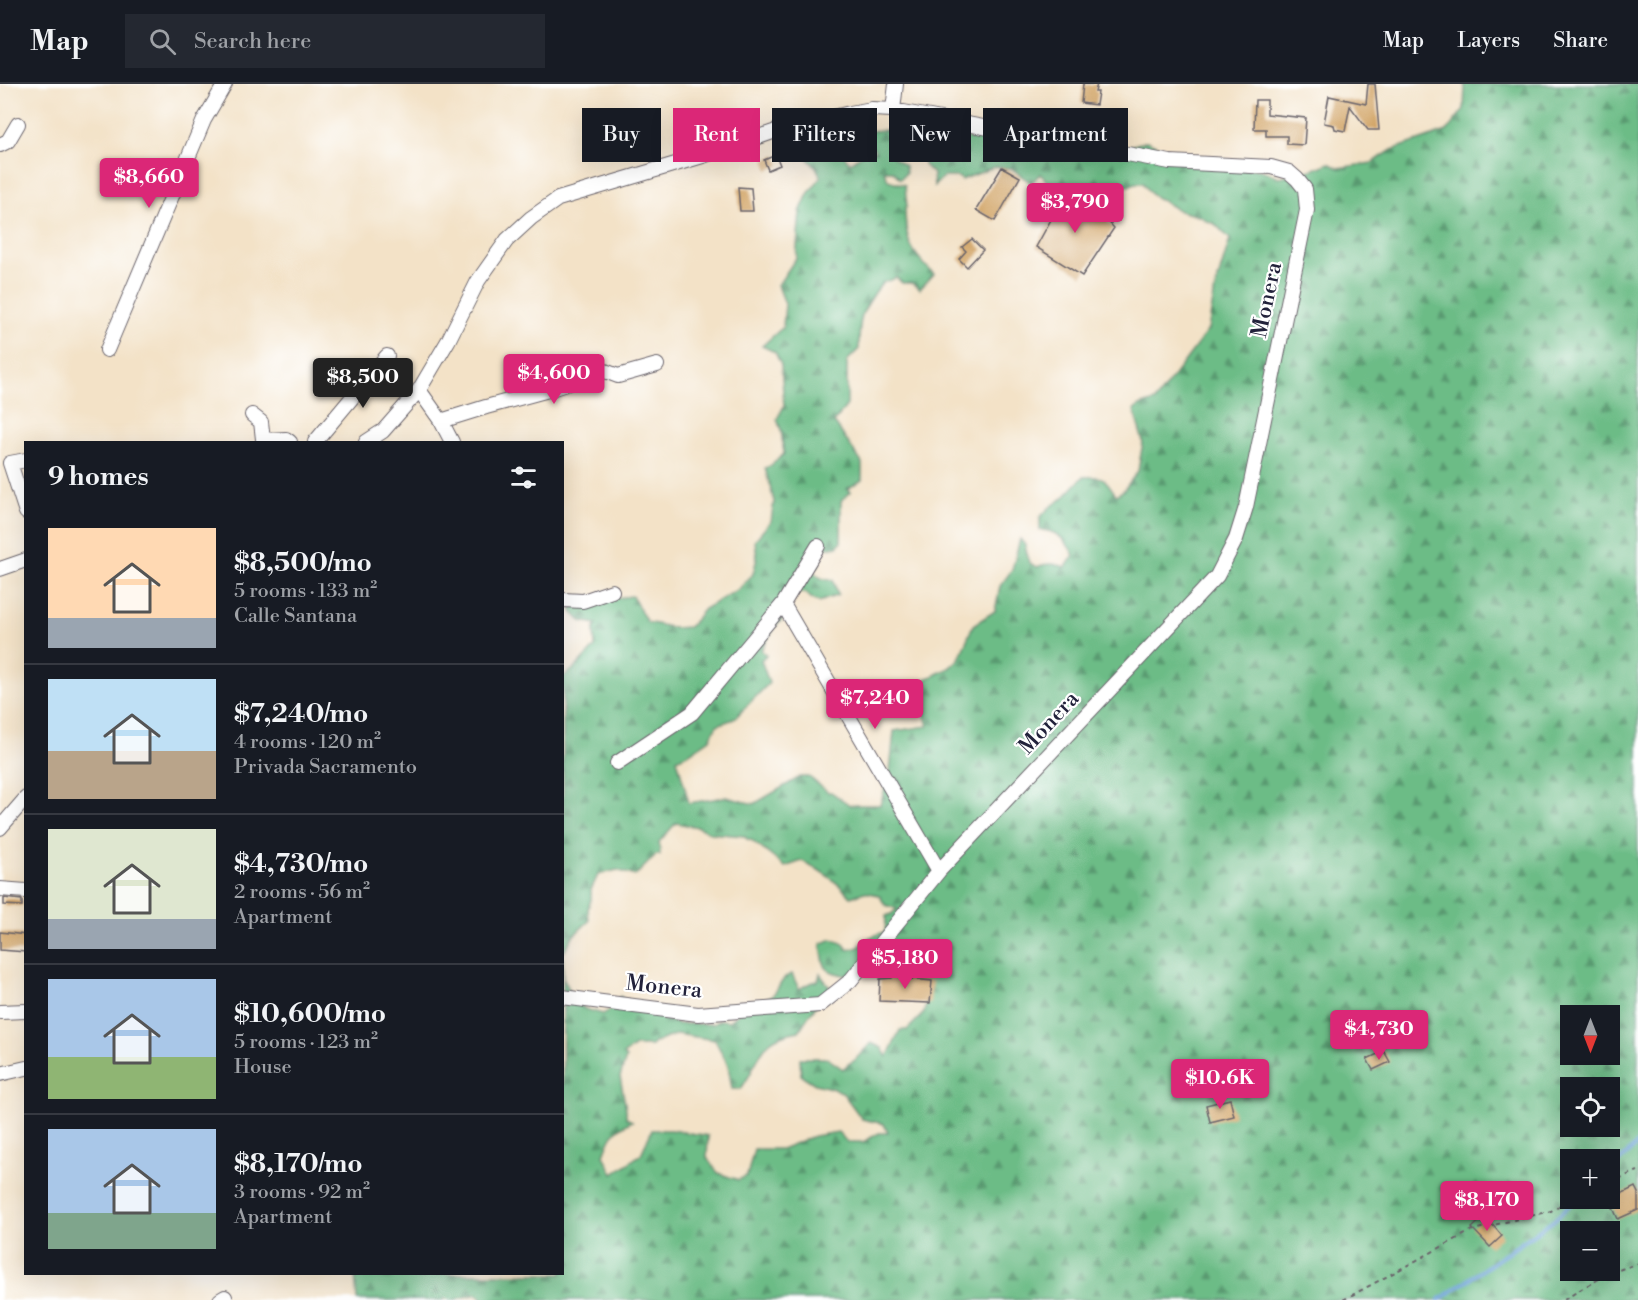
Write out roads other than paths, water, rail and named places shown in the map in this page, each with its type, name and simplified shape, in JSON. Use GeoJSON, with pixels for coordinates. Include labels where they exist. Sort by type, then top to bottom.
{"type":"FeatureCollection","features":[{"type":"Feature","properties":{"kind":"street"},"geometry":{"type":"LineString","coordinates":[[107,350],[204,120],[225,84]]}},
{"type":"Feature","properties":{"kind":"street"},"geometry":{"type":"LineString","coordinates":[[894,108],[896,84]]}},
{"type":"Feature","properties":{"kind":"street"},"geometry":{"type":"LineString","coordinates":[[368,441],[383,431],[419,390],[448,341],[478,281],[507,240],[531,218],[558,199],[706,155],[787,128],[850,113],[889,110]]}},
{"type":"Feature","properties":{"kind":"street"},"geometry":{"type":"LineString","coordinates":[[0,145],[8,141],[18,124]]}},
{"type":"Feature","properties":{"kind":"street","name":"Monera"},"geometry":{"type":"LineString","coordinates":[[564,997],[698,1014],[820,1005],[850,981],[939,872],[1216,576],[1236,539],[1246,507],[1307,210],[1305,189],[1288,172],[1271,167],[1170,162],[971,125]]}},
{"type":"Feature","properties":{"kind":"street"},"geometry":{"type":"LineString","coordinates":[[316,441],[387,356]]}},
{"type":"Feature","properties":{"kind":"street"},"geometry":{"type":"LineString","coordinates":[[441,422],[605,371],[618,376],[657,365]]}},
{"type":"Feature","properties":{"kind":"street"},"geometry":{"type":"LineString","coordinates":[[419,390],[451,441]]}},
{"type":"Feature","properties":{"kind":"street"},"geometry":{"type":"LineString","coordinates":[[252,415],[261,422],[263,438],[289,441]]}},
{"type":"Feature","properties":{"kind":"street"},"geometry":{"type":"LineString","coordinates":[[24,460],[10,463],[24,506]]}},
{"type":"Feature","properties":{"kind":"street"},"geometry":{"type":"LineString","coordinates":[[617,763],[692,713],[783,604],[818,546]]}},
{"type":"Feature","properties":{"kind":"street"},"geometry":{"type":"LineString","coordinates":[[0,569],[24,561]]}},
{"type":"Feature","properties":{"kind":"street"},"geometry":{"type":"LineString","coordinates":[[564,600],[583,600],[612,591]]}},
{"type":"Feature","properties":{"kind":"street"},"geometry":{"type":"LineString","coordinates":[[783,604],[939,872]]}},
{"type":"Feature","properties":{"kind":"street"},"geometry":{"type":"LineString","coordinates":[[0,828],[24,800]]}},
{"type":"Feature","properties":{"kind":"street"},"geometry":{"type":"LineString","coordinates":[[0,889],[24,891]]}},
{"type":"Feature","properties":{"kind":"street"},"geometry":{"type":"LineString","coordinates":[[0,1012],[24,1011]]}},
{"type":"Feature","properties":{"kind":"street"},"geometry":{"type":"LineString","coordinates":[[0,1074],[24,1068]]}},
{"type":"Feature","properties":{"kind":"waterway"},"geometry":{"type":"LineString","coordinates":[[1620,1161],[1638,1144]]}},
{"type":"Feature","properties":{"kind":"waterway"},"geometry":{"type":"LineString","coordinates":[[1439,1300],[1553,1221],[1566,1209]]}}]}
